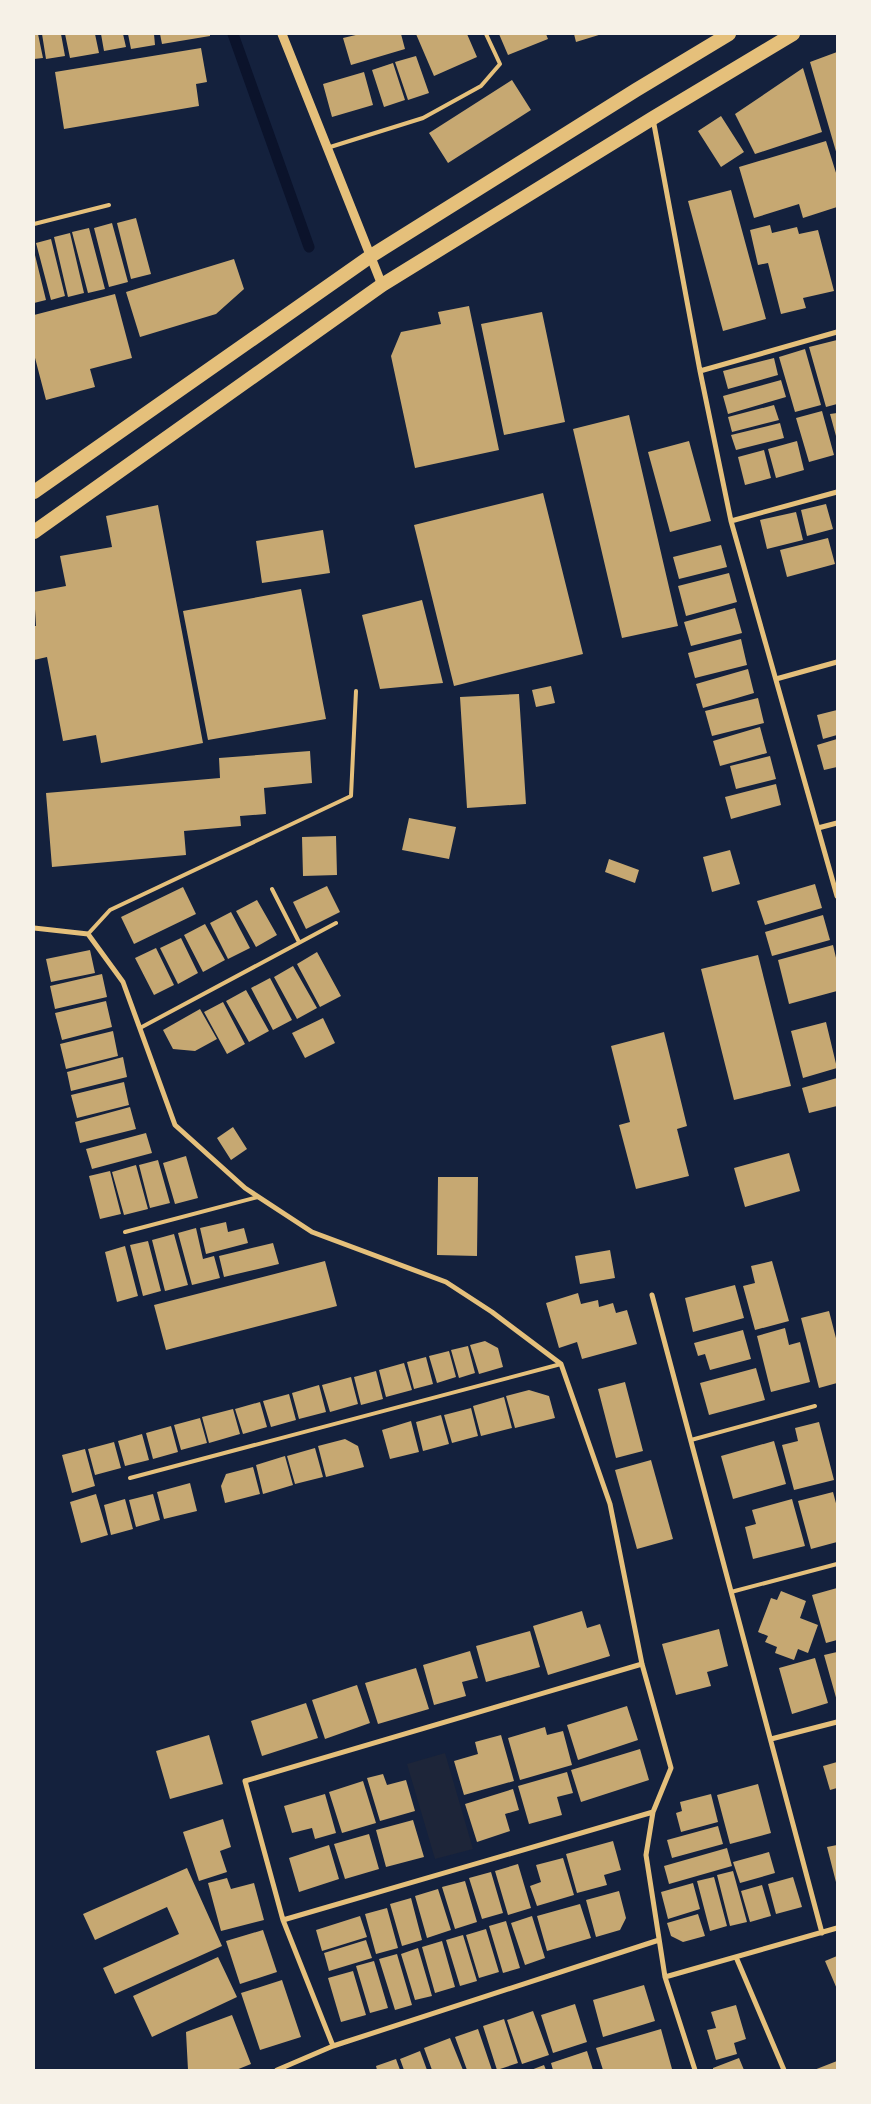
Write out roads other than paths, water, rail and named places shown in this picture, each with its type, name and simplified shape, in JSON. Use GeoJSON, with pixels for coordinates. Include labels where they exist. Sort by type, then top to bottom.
{"type":"FeatureCollection","features":[{"type":"Feature","properties":{"kind":"highway"},"geometry":{"type":"LineString","coordinates":[[34,492],[371,256],[729,34]]}},
{"type":"Feature","properties":{"kind":"highway"},"geometry":{"type":"LineString","coordinates":[[34,532],[382,285],[653,118],[794,34]]}},
{"type":"Feature","properties":{"kind":"street"},"geometry":{"type":"LineString","coordinates":[[282,34],[382,285]]}},
{"type":"Feature","properties":{"kind":"street"},"geometry":{"type":"LineString","coordinates":[[653,118],[700,371],[731,521],[837,896]]}},
{"type":"Feature","properties":{"kind":"street"},"geometry":{"type":"LineString","coordinates":[[700,371],[837,332]]}},
{"type":"Feature","properties":{"kind":"street"},"geometry":{"type":"LineString","coordinates":[[731,521],[837,492]]}},
{"type":"Feature","properties":{"kind":"street"},"geometry":{"type":"LineString","coordinates":[[776,679],[837,662]]}},
{"type":"Feature","properties":{"kind":"street"},"geometry":{"type":"LineString","coordinates":[[818,828],[837,823]]}},
{"type":"Feature","properties":{"kind":"street"},"geometry":{"type":"LineString","coordinates":[[34,928],[88,934],[123,982],[175,1125],[245,1188],[312,1232],[446,1282],[492,1312],[561,1364],[610,1504],[642,1664],[671,1768],[653,1812],[646,1855],[664,1977],[695,2070]]}},
{"type":"Feature","properties":{"kind":"street"},"geometry":{"type":"LineString","coordinates":[[652,1296],[822,1932]]}},
{"type":"Feature","properties":{"kind":"street"},"geometry":{"type":"LineString","coordinates":[[333,2046],[283,1920],[245,1781],[642,1664]]}},
{"type":"Feature","properties":{"kind":"street"},"geometry":{"type":"LineString","coordinates":[[771,1739],[837,1722]]}},
{"type":"Feature","properties":{"kind":"street"},"geometry":{"type":"LineString","coordinates":[[283,1920],[653,1812]]}},
{"type":"Feature","properties":{"kind":"street"},"geometry":{"type":"LineString","coordinates":[[664,1977],[837,1928]]}},
{"type":"Feature","properties":{"kind":"street"},"geometry":{"type":"LineString","coordinates":[[277,2070],[333,2046],[659,1940]]}},
{"type":"Feature","properties":{"kind":"street"},"geometry":{"type":"LineString","coordinates":[[736,1957],[784,2070]]}},
{"type":"Feature","properties":{"kind":"lane"},"geometry":{"type":"LineString","coordinates":[[328,148],[422,118],[481,86],[500,64],[486,34]]}},
{"type":"Feature","properties":{"kind":"lane"},"geometry":{"type":"LineString","coordinates":[[34,224],[109,205]]}},
{"type":"Feature","properties":{"kind":"lane"},"geometry":{"type":"LineString","coordinates":[[88,934],[110,910],[350,796],[356,691]]}},
{"type":"Feature","properties":{"kind":"lane"},"geometry":{"type":"LineString","coordinates":[[272,889],[300,942]]}},
{"type":"Feature","properties":{"kind":"lane"},"geometry":{"type":"LineString","coordinates":[[140,1028],[336,923]]}},
{"type":"Feature","properties":{"kind":"lane"},"geometry":{"type":"LineString","coordinates":[[125,1232],[258,1197]]}},
{"type":"Feature","properties":{"kind":"lane"},"geometry":{"type":"LineString","coordinates":[[130,1478],[561,1364]]}},
{"type":"Feature","properties":{"kind":"lane"},"geometry":{"type":"LineString","coordinates":[[691,1440],[815,1406]]}},
{"type":"Feature","properties":{"kind":"lane"},"geometry":{"type":"LineString","coordinates":[[731,1592],[837,1564]]}},
{"type":"Feature","properties":{"kind":"waterway"},"geometry":{"type":"LineString","coordinates":[[233,34],[309,247]]}}]}
